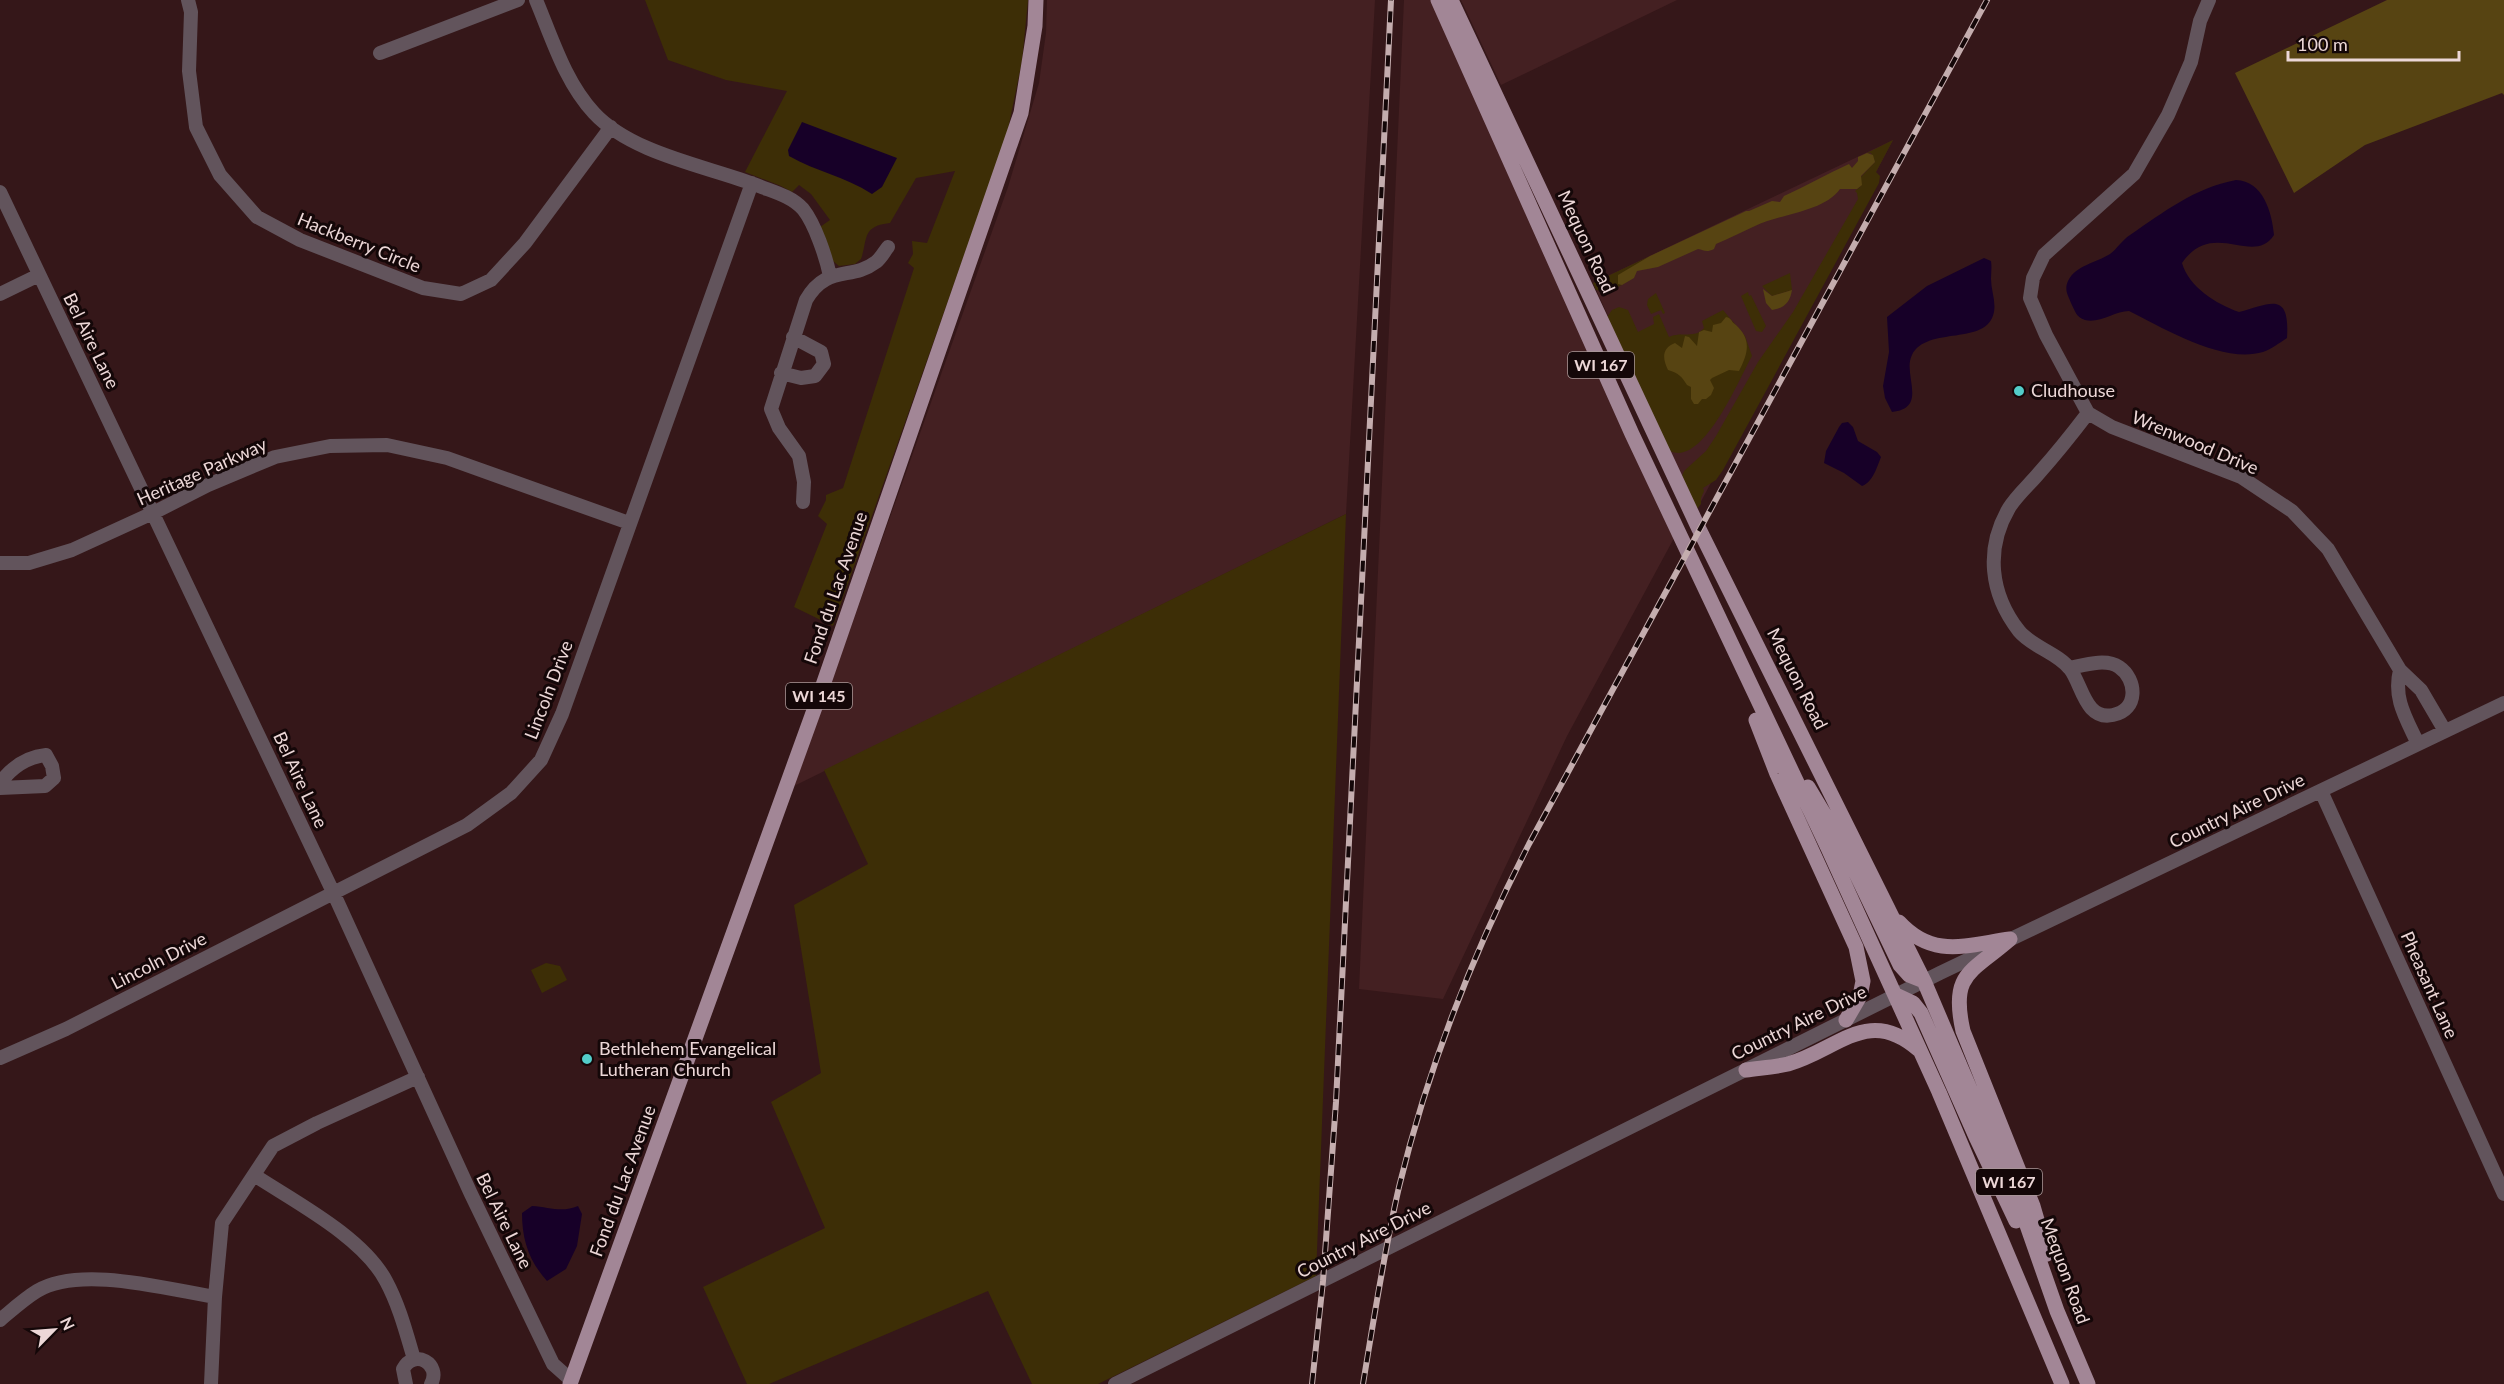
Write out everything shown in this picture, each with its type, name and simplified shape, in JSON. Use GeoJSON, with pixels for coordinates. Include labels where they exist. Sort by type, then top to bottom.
{"type":"FeatureCollection","features":[{"type":"Feature","properties":{"kind":"main road","name":"Fond du Lac Avenue"},"geometry":{"type":"LineString","coordinates":[[570,1382],[822,688],[1021,113],[1035,26],[1036,0]]}},
{"type":"Feature","properties":{"kind":"main road","name":"Mequon Road"},"geometry":{"type":"LineString","coordinates":[[1438,0],[1632,434],[1922,1052],[2062,1384]]}},
{"type":"Feature","properties":{"kind":"main road","name":"Mequon Road"},"geometry":{"type":"LineString","coordinates":[[1451,0],[1699,529],[1924,981],[2037,1251],[2054,1301],[2088,1384]]}},
{"type":"Feature","properties":{"kind":"main road"},"geometry":{"type":"LineString","coordinates":[[1751,687],[1755,716],[1777,774],[1845,920],[1862,967],[1863,981],[1860,996],[1846,1020]]}},
{"type":"Feature","properties":{"kind":"main road"},"geometry":{"type":"LineString","coordinates":[[1770,728],[1792,759],[1841,842],[1900,965],[1909,975],[1924,981]]}},
{"type":"Feature","properties":{"kind":"main road"},"geometry":{"type":"LineString","coordinates":[[1890,913],[1909,933],[1934,946],[1946,948],[2010,939]]}},
{"type":"Feature","properties":{"kind":"main road"},"geometry":{"type":"LineString","coordinates":[[2010,939],[1969,973],[1962,982],[1958,996],[1958,1010],[1963,1031],[2033,1206],[2053,1272],[2054,1301]]}},
{"type":"Feature","properties":{"kind":"main road"},"geometry":{"type":"LineString","coordinates":[[1896,995],[1913,1003],[1921,1013],[2013,1217],[2037,1251]]}},
{"type":"Feature","properties":{"kind":"main road"},"geometry":{"type":"LineString","coordinates":[[1746,1070],[1789,1064],[1860,1032],[1877,1030],[1900,1035],[1922,1052]]}},
{"type":"Feature","properties":{"kind":"street","name":"Hackberry Circle"},"geometry":{"type":"LineString","coordinates":[[188,0],[191,12],[189,71],[196,127],[220,175],[256,217],[300,240],[423,288],[461,294],[492,280],[525,243],[611,127]]}},
{"type":"Feature","properties":{"kind":"street"},"geometry":{"type":"LineString","coordinates":[[380,53],[518,0]]}},
{"type":"Feature","properties":{"kind":"street"},"geometry":{"type":"LineString","coordinates":[[536,0],[568,77],[594,113],[623,135],[666,155],[785,196],[803,209],[825,257],[830,276]]}},
{"type":"Feature","properties":{"kind":"street"},"geometry":{"type":"LineString","coordinates":[[2070,668],[2098,663],[2114,664],[2127,672],[2133,684],[2133,696],[2127,707],[2113,715],[2098,713],[2086,702],[2070,668],[2020,633],[2005,610],[1993,576],[1997,536],[2010,507],[2064,445],[2088,413],[2046,335],[2030,298],[2033,278],[2044,255],[2134,174],[2168,115],[2191,62],[2199,21],[2209,0]]}},
{"type":"Feature","properties":{"kind":"street","name":"Lincoln Drive"},"geometry":{"type":"LineString","coordinates":[[0,1058],[66,1029],[467,825],[511,793],[540,760],[562,714],[752,183]]}},
{"type":"Feature","properties":{"kind":"street","name":"Bel Aire Lane"},"geometry":{"type":"LineString","coordinates":[[0,192],[333,892],[471,1194],[553,1364],[570,1382]]}},
{"type":"Feature","properties":{"kind":"street"},"geometry":{"type":"LineString","coordinates":[[803,502],[802,464],[779,428],[771,409],[793,337],[812,289],[830,276],[875,263],[888,247]]}},
{"type":"Feature","properties":{"kind":"street"},"geometry":{"type":"LineString","coordinates":[[0,294],[39,275]]}},
{"type":"Feature","properties":{"kind":"street"},"geometry":{"type":"LineString","coordinates":[[781,373],[801,378],[815,376],[824,364],[820,352],[793,337]]}},
{"type":"Feature","properties":{"kind":"street","name":"Wrenwood Drive"},"geometry":{"type":"LineString","coordinates":[[2088,413],[2112,427],[2241,477],[2292,511],[2328,549],[2400,670],[2421,690],[2445,731]]}},
{"type":"Feature","properties":{"kind":"street","name":"Heritage Parkway"},"geometry":{"type":"LineString","coordinates":[[0,563],[29,563],[72,550],[208,485],[275,457],[330,446],[387,445],[447,458],[629,523]]}},
{"type":"Feature","properties":{"kind":"street"},"geometry":{"type":"LineString","coordinates":[[2400,670],[2396,686],[2398,699],[2418,744]]}},
{"type":"Feature","properties":{"kind":"street","name":"Country Aire Drive"},"geometry":{"type":"LineString","coordinates":[[1115,1384],[1924,981],[2504,703]]}},
{"type":"Feature","properties":{"kind":"street"},"geometry":{"type":"LineString","coordinates":[[0,783],[11,769],[33,756],[46,755],[52,766],[54,778],[45,786],[0,788]]}},
{"type":"Feature","properties":{"kind":"street","name":"Pheasant Lane"},"geometry":{"type":"LineString","coordinates":[[2321,791],[2504,1194]]}},
{"type":"Feature","properties":{"kind":"street"},"geometry":{"type":"LineString","coordinates":[[211,1384],[214,1361],[215,1297],[222,1223],[273,1146],[418,1077]]}},
{"type":"Feature","properties":{"kind":"street"},"geometry":{"type":"LineString","coordinates":[[254,1175],[355,1242],[385,1278],[399,1308],[414,1359]]}},
{"type":"Feature","properties":{"kind":"street"},"geometry":{"type":"LineString","coordinates":[[0,1320],[38,1290],[78,1278],[126,1282],[215,1297]]}},
{"type":"Feature","properties":{"kind":"street"},"geometry":{"type":"LineString","coordinates":[[406,1384],[403,1369],[414,1359],[424,1359],[432,1367],[434,1377],[431,1384]]}},
{"type":"Feature","properties":{"kind":"shaded area"},"geometry":{"type":"Polygon","coordinates":[[[645,0],[1028,0],[1022,61],[1007,134],[833,626],[794,607],[827,524],[818,516],[826,495],[843,488],[914,268],[908,263],[913,254],[912,241],[927,243],[955,171],[916,178],[890,223],[874,227],[867,235],[861,259],[855,264],[839,266],[833,261],[820,227],[830,220],[811,194],[799,185],[792,192],[745,172],[787,91],[726,80],[668,60],[645,0]]]}},
{"type":"Feature","properties":{"kind":"shaded area"},"geometry":{"type":"Polygon","coordinates":[[[1047,0],[1375,0],[1346,514],[794,786],[1008,187],[1039,83],[1046,33],[1047,0]]]}},
{"type":"Feature","properties":{"kind":"shaded area"},"geometry":{"type":"Polygon","coordinates":[[[1404,0],[1432,0],[1680,527],[1567,736],[1443,999],[1359,989],[1404,0]]]}},
{"type":"Feature","properties":{"kind":"shaded area"},"geometry":{"type":"Polygon","coordinates":[[[1461,0],[1677,0],[1501,85],[1461,0]]]}},
{"type":"Feature","properties":{"kind":"shaded area"},"geometry":{"type":"Polygon","coordinates":[[[2387,0],[2504,0],[2504,95],[2502,93],[2365,145],[2294,193],[2235,73],[2387,0]]]}},
{"type":"Feature","properties":{"kind":"shaded area"},"geometry":{"type":"Polygon","coordinates":[[[802,122],[897,158],[882,187],[872,194],[789,156],[788,150],[802,122]]]}},
{"type":"Feature","properties":{"kind":"shaded area"},"geometry":{"type":"Polygon","coordinates":[[[1893,140],[1697,509],[1593,283],[1893,140]]]}},
{"type":"Feature","properties":{"kind":"shaded area"},"geometry":{"type":"Polygon","coordinates":[[[1893,140],[1876,172],[1880,176],[1879,183],[1723,470],[1716,480],[1703,488],[1701,504],[1697,509],[1682,476],[1684,471],[1706,451],[1758,362],[1793,312],[1858,199],[1855,191],[1861,186],[1860,178],[1875,162],[1871,153],[1867,153],[1893,140]]]}},
{"type":"Feature","properties":{"kind":"shaded area"},"geometry":{"type":"Polygon","coordinates":[[[1867,153],[1873,155],[1875,162],[1861,176],[1862,185],[1857,189],[1840,189],[1833,197],[1812,208],[1755,226],[1716,244],[1714,249],[1705,251],[1698,249],[1658,267],[1637,271],[1634,278],[1622,285],[1618,284],[1618,275],[1650,256],[1746,211],[1772,201],[1780,202],[1784,196],[1849,164],[1852,168],[1858,161],[1858,157],[1867,153]]]}},
{"type":"Feature","properties":{"kind":"shaded area"},"geometry":{"type":"Polygon","coordinates":[[[2236,180],[2253,186],[2264,199],[2271,217],[2274,235],[2265,244],[2255,247],[2206,244],[2194,250],[2182,263],[2191,280],[2204,294],[2230,309],[2239,312],[2269,304],[2281,307],[2287,323],[2287,338],[2263,352],[2230,353],[2195,343],[2129,311],[2090,321],[2078,315],[2066,290],[2068,281],[2076,271],[2110,254],[2127,237],[2180,202],[2206,189],[2236,180]]]}},
{"type":"Feature","properties":{"kind":"shaded area"},"geometry":{"type":"Polygon","coordinates":[[[1650,256],[1634,266],[1619,285],[1622,285],[1607,292],[1596,290],[1593,283],[1650,256]]]}},
{"type":"Feature","properties":{"kind":"shaded area"},"geometry":{"type":"Polygon","coordinates":[[[1984,258],[1991,261],[1994,300],[1994,312],[1989,323],[1969,333],[1943,337],[1920,346],[1912,355],[1910,363],[1912,397],[1903,409],[1892,412],[1885,398],[1883,386],[1889,352],[1887,317],[1927,286],[1984,258]]]}},
{"type":"Feature","properties":{"kind":"shaded area"},"geometry":{"type":"Polygon","coordinates":[[[1790,273],[1792,290],[1772,296],[1762,286],[1790,273]]]}},
{"type":"Feature","properties":{"kind":"shaded area"},"geometry":{"type":"Polygon","coordinates":[[[1763,289],[1772,296],[1792,290],[1786,304],[1772,310],[1766,303],[1763,289]]]}},
{"type":"Feature","properties":{"kind":"shaded area"},"geometry":{"type":"Polygon","coordinates":[[[1748,292],[1766,326],[1762,332],[1756,331],[1741,296],[1748,292]]]}},
{"type":"Feature","properties":{"kind":"shaded area"},"geometry":{"type":"Polygon","coordinates":[[[1656,293],[1665,313],[1663,314],[1661,310],[1651,314],[1647,305],[1648,299],[1656,293]]]}},
{"type":"Feature","properties":{"kind":"shaded area"},"geometry":{"type":"Polygon","coordinates":[[[1619,307],[1628,310],[1638,332],[1654,324],[1653,317],[1659,314],[1669,337],[1697,333],[1704,328],[1702,321],[1723,310],[1745,336],[1752,356],[1718,418],[1695,446],[1682,452],[1670,451],[1607,317],[1612,310],[1619,307]]]}},
{"type":"Feature","properties":{"kind":"shaded area"},"geometry":{"type":"Polygon","coordinates":[[[1726,317],[1744,336],[1747,347],[1745,358],[1739,371],[1729,370],[1712,378],[1710,380],[1714,388],[1711,395],[1702,399],[1698,404],[1694,404],[1691,399],[1691,387],[1678,374],[1668,370],[1664,358],[1665,351],[1675,343],[1682,348],[1685,336],[1697,346],[1699,332],[1704,330],[1712,332],[1713,325],[1721,323],[1726,317]]]}},
{"type":"Feature","properties":{"kind":"shaded area"},"geometry":{"type":"Polygon","coordinates":[[[1848,422],[1853,427],[1858,441],[1877,452],[1881,457],[1872,478],[1862,486],[1844,473],[1824,463],[1826,451],[1839,427],[1842,423],[1848,422]]]}},
{"type":"Feature","properties":{"kind":"shaded area"},"geometry":{"type":"Polygon","coordinates":[[[1346,514],[1316,1276],[1098,1384],[1032,1384],[988,1291],[769,1384],[747,1384],[703,1287],[825,1228],[771,1102],[821,1073],[794,905],[868,864],[824,770],[1346,514]]]}},
{"type":"Feature","properties":{"kind":"shaded area"},"geometry":{"type":"Polygon","coordinates":[[[546,963],[560,966],[567,980],[542,993],[531,970],[546,963]]]}},
{"type":"Feature","properties":{"kind":"shaded area"},"geometry":{"type":"Polygon","coordinates":[[[532,1206],[561,1209],[578,1206],[582,1214],[577,1246],[566,1269],[547,1281],[531,1258],[523,1232],[522,1213],[532,1206]]]}},
{"type":"Feature","properties":{"kind":"railway"},"geometry":{"type":"LineString","coordinates":[[1312,1384],[1323,1281],[1336,1102],[1391,0]]}},
{"type":"Feature","properties":{"kind":"railway"},"geometry":{"type":"LineString","coordinates":[[1363,1384],[1389,1236],[1411,1142],[1438,1054],[1489,927],[1529,844],[1987,0]]}},
{"type":"Feature","properties":{"kind":"place","name":"Cludhouse"},"geometry":{"type":"Point","coordinates":[2019,391]}},
{"type":"Feature","properties":{"kind":"place","name":"Bethlehem Evangelical Lutheran Church"},"geometry":{"type":"Point","coordinates":[587,1059]}}]}
